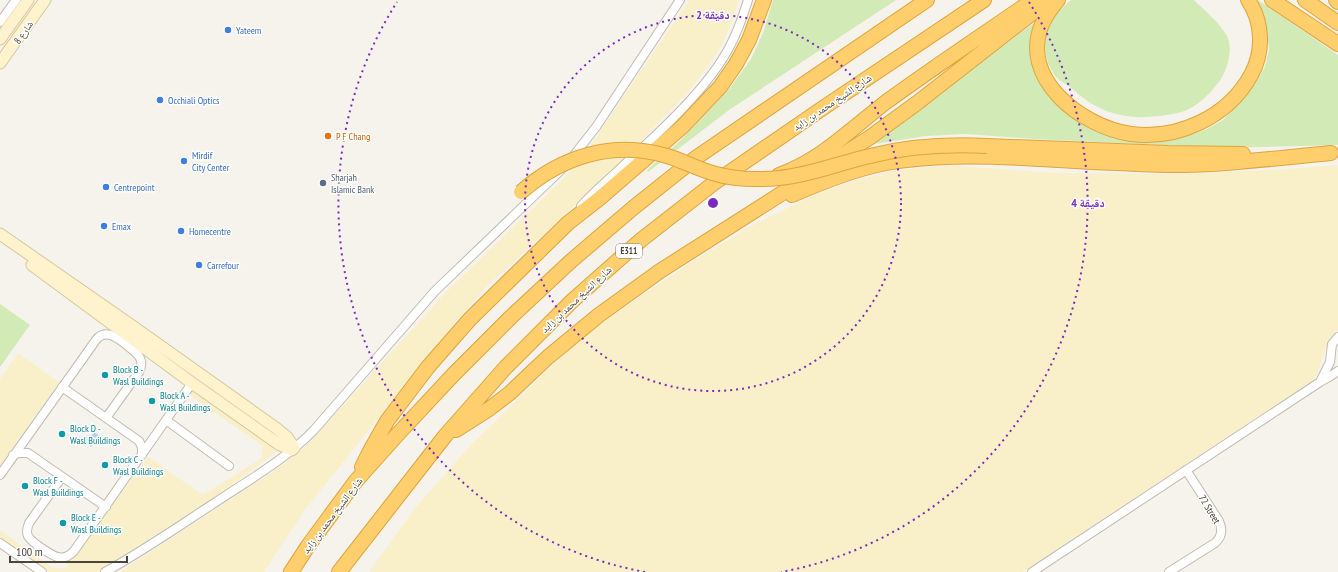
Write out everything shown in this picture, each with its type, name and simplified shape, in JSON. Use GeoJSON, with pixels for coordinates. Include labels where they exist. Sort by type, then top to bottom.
{"type":"FeatureCollection","features":[{"type":"Feature","properties":{"kind":"highway"},"geometry":{"type":"LineString","coordinates":[[355,482],[370,451],[388,421],[428,367],[470,319],[568,223],[600,198],[682,127],[720,87],[736,64],[749,40],[764,0]]}},
{"type":"Feature","properties":{"kind":"highway","name":"شارع الشيخ محمد بن زايد"},"geometry":{"type":"LineString","coordinates":[[291,572],[308,546],[355,482],[453,375],[511,317],[571,261],[633,208],[697,157],[927,0]]}},
{"type":"Feature","properties":{"kind":"highway","name":"شارع الشيخ محمد بن زايد"},"geometry":{"type":"LineString","coordinates":[[339,572],[445,436],[506,367],[572,301],[641,240],[714,182],[984,0]]}},
{"type":"Feature","properties":{"kind":"highway"},"geometry":{"type":"LineString","coordinates":[[767,179],[792,170],[816,158],[886,103],[1033,0]]}},
{"type":"Feature","properties":{"kind":"highway"},"geometry":{"type":"LineString","coordinates":[[445,436],[484,412],[510,393],[548,357],[605,310],[660,271],[869,138],[918,103],[1049,0]]}},
{"type":"Feature","properties":{"kind":"highway"},"geometry":{"type":"LineString","coordinates":[[1058,0],[1043,23],[1038,41],[1038,59],[1049,85],[1070,107],[1092,122],[1117,131],[1144,135],[1170,133],[1196,125],[1229,103],[1244,86],[1255,66],[1260,45],[1257,18],[1248,0]]}},
{"type":"Feature","properties":{"kind":"highway"},"geometry":{"type":"LineString","coordinates":[[1272,0],[1338,44]]}},
{"type":"Feature","properties":{"kind":"highway"},"geometry":{"type":"LineString","coordinates":[[1305,0],[1338,23]]}},
{"type":"Feature","properties":{"kind":"highway"},"geometry":{"type":"LineString","coordinates":[[521,192],[541,175],[564,163],[589,154],[614,150],[654,153],[725,177],[746,179],[767,179],[806,174],[869,156],[908,148],[947,145],[1204,154],[1334,153]]}},
{"type":"Feature","properties":{"kind":"highway"},"geometry":{"type":"LineString","coordinates":[[746,216],[808,188],[846,174],[885,163],[914,159],[980,156],[1145,164],[1221,164],[1334,153]]}},
{"type":"Feature","properties":{"kind":"street"},"geometry":{"type":"LineString","coordinates":[[0,22],[16,0]]}},
{"type":"Feature","properties":{"kind":"street","name":"شارع 8"},"geometry":{"type":"LineString","coordinates":[[0,39],[28,0]]}},
{"type":"Feature","properties":{"kind":"street","name":"شارع 8"},"geometry":{"type":"LineString","coordinates":[[0,63],[45,0]]}},
{"type":"Feature","properties":{"kind":"street"},"geometry":{"type":"LineString","coordinates":[[105,572],[136,554],[293,449],[314,430],[436,291],[540,192],[570,161],[596,127],[680,0]]}},
{"type":"Feature","properties":{"kind":"street"},"geometry":{"type":"LineString","coordinates":[[568,223],[586,200],[691,99],[712,74],[730,46],[748,0]]}},
{"type":"Feature","properties":{"kind":"street"},"geometry":{"type":"LineString","coordinates":[[10,49],[7,45],[7,40],[19,22],[20,11]]}},
{"type":"Feature","properties":{"kind":"street"},"geometry":{"type":"LineString","coordinates":[[0,234],[276,428],[287,437],[293,449]]}},
{"type":"Feature","properties":{"kind":"street"},"geometry":{"type":"LineString","coordinates":[[0,240],[192,383],[280,445],[293,449]]}},
{"type":"Feature","properties":{"kind":"street"},"geometry":{"type":"LineString","coordinates":[[60,286],[76,294],[100,310],[106,311],[108,309]]}},
{"type":"Feature","properties":{"kind":"street"},"geometry":{"type":"LineString","coordinates":[[0,474],[96,340],[101,335],[108,334],[112,335],[139,355],[142,364],[141,368],[106,418]]}},
{"type":"Feature","properties":{"kind":"street"},"geometry":{"type":"LineString","coordinates":[[1320,382],[1330,362],[1332,344],[1338,338]]}},
{"type":"Feature","properties":{"kind":"street"},"geometry":{"type":"LineString","coordinates":[[143,346],[156,350],[198,381],[208,381]]}},
{"type":"Feature","properties":{"kind":"street"},"geometry":{"type":"LineString","coordinates":[[1032,572],[1338,371]]}},
{"type":"Feature","properties":{"kind":"street"},"geometry":{"type":"LineString","coordinates":[[62,477],[28,523],[27,528],[29,537],[54,556],[59,558],[70,555],[106,507],[192,383]]}},
{"type":"Feature","properties":{"kind":"street"},"geometry":{"type":"LineString","coordinates":[[62,387],[139,441],[142,447],[142,455]]}},
{"type":"Feature","properties":{"kind":"street"},"geometry":{"type":"LineString","coordinates":[[166,420],[229,466]]}},
{"type":"Feature","properties":{"kind":"street"},"geometry":{"type":"LineString","coordinates":[[25,438],[25,446],[28,453],[106,507]]}},
{"type":"Feature","properties":{"kind":"street"},"geometry":{"type":"LineString","coordinates":[[13,455],[28,453]]}},
{"type":"Feature","properties":{"kind":"street","name":"72 Street"},"geometry":{"type":"LineString","coordinates":[[1169,572],[1214,543],[1218,540],[1221,533],[1221,525],[1219,521],[1186,470]]}},
{"type":"Feature","properties":{"kind":"street"},"geometry":{"type":"LineString","coordinates":[[0,543],[35,569],[42,572]]}},
{"type":"Feature","properties":{"kind":"green space"},"geometry":{"type":"Polygon","coordinates":[[[773,0],[896,0],[729,110],[648,172],[647,170],[681,140],[730,88],[751,59],[763,33],[773,0]]]}},
{"type":"Feature","properties":{"kind":"green space"},"geometry":{"type":"Polygon","coordinates":[[[1071,0],[1194,0],[1216,21],[1227,36],[1230,52],[1228,64],[1224,74],[1204,99],[1191,108],[1180,112],[1163,116],[1138,117],[1116,114],[1100,108],[1092,104],[1056,77],[1047,59],[1045,50],[1048,31],[1057,14],[1071,0]]]}},
{"type":"Feature","properties":{"kind":"green space"},"geometry":{"type":"Polygon","coordinates":[[[1258,0],[1338,55],[1338,145],[1226,148],[1035,139],[965,134],[926,136],[868,145],[1038,20],[1030,37],[1032,55],[1065,111],[1165,140],[1184,137],[1205,130],[1223,120],[1255,84],[1265,67],[1269,50],[1267,30],[1258,0]]]}},
{"type":"Feature","properties":{"kind":"green space"},"geometry":{"type":"Polygon","coordinates":[[[0,304],[30,325],[0,367],[0,304]]]}},
{"type":"Feature","properties":{"kind":"sand"},"geometry":{"type":"Polygon","coordinates":[[[689,0],[739,0],[722,45],[708,66],[690,90],[609,174],[487,286],[457,320],[304,511],[264,572],[120,572],[268,475],[293,457],[310,442],[447,291],[560,182],[582,158],[689,0]]]}},
{"type":"Feature","properties":{"kind":"sand"},"geometry":{"type":"Polygon","coordinates":[[[1338,165],[1338,330],[1335,332],[1324,352],[1317,375],[1312,381],[1022,572],[369,572],[415,508],[470,446],[564,354],[610,317],[689,264],[753,225],[816,194],[891,171],[932,167],[958,166],[1056,173],[1184,174],[1274,170],[1338,165]]]}},
{"type":"Feature","properties":{"kind":"sand"},"geometry":{"type":"Polygon","coordinates":[[[18,353],[59,382],[0,466],[0,379],[18,353]]]}},
{"type":"Feature","properties":{"kind":"sand"},"geometry":{"type":"Polygon","coordinates":[[[194,386],[280,449],[218,495],[97,572],[45,572],[0,540],[0,530],[51,567],[64,569],[148,457],[203,495],[262,458],[263,446],[189,395],[194,386]]]}},
{"type":"Feature","properties":{"kind":"water"},"geometry":{"type":"Polygon","coordinates":[[[94,432],[100,436],[91,447],[83,441],[86,436],[90,438],[94,432]]]}},
{"type":"Feature","properties":{"kind":"place","name":"Yateem"},"geometry":{"type":"Point","coordinates":[228,30]}},
{"type":"Feature","properties":{"kind":"place","name":"Occhiali Optics"},"geometry":{"type":"Point","coordinates":[160,100]}},
{"type":"Feature","properties":{"kind":"place","name":"P F Chang"},"geometry":{"type":"Point","coordinates":[328,136]}},
{"type":"Feature","properties":{"kind":"place","name":"Mirdif City Center"},"geometry":{"type":"Point","coordinates":[184,161]}},
{"type":"Feature","properties":{"kind":"place","name":"Sharjah Islamic Bank"},"geometry":{"type":"Point","coordinates":[323,183]}},
{"type":"Feature","properties":{"kind":"place","name":"Centrepoint"},"geometry":{"type":"Point","coordinates":[106,187]}},
{"type":"Feature","properties":{"kind":"place","name":"Emax"},"geometry":{"type":"Point","coordinates":[104,226]}},
{"type":"Feature","properties":{"kind":"place","name":"Homecentre"},"geometry":{"type":"Point","coordinates":[181,231]}},
{"type":"Feature","properties":{"kind":"place","name":"Carrefour"},"geometry":{"type":"Point","coordinates":[199,265]}},
{"type":"Feature","properties":{"kind":"place","name":"Block B - Wasl Buildings"},"geometry":{"type":"Point","coordinates":[105,375]}},
{"type":"Feature","properties":{"kind":"place","name":"Block A - Wasl Buildings"},"geometry":{"type":"Point","coordinates":[152,401]}},
{"type":"Feature","properties":{"kind":"place","name":"Block D - Wasl Buildings"},"geometry":{"type":"Point","coordinates":[62,434]}},
{"type":"Feature","properties":{"kind":"place","name":"Block C - Wasl Buildings"},"geometry":{"type":"Point","coordinates":[105,465]}},
{"type":"Feature","properties":{"kind":"place","name":"Block F - Wasl Buildings"},"geometry":{"type":"Point","coordinates":[25,486]}},
{"type":"Feature","properties":{"kind":"place","name":"Block E - Wasl Buildings"},"geometry":{"type":"Point","coordinates":[63,523]}}]}
